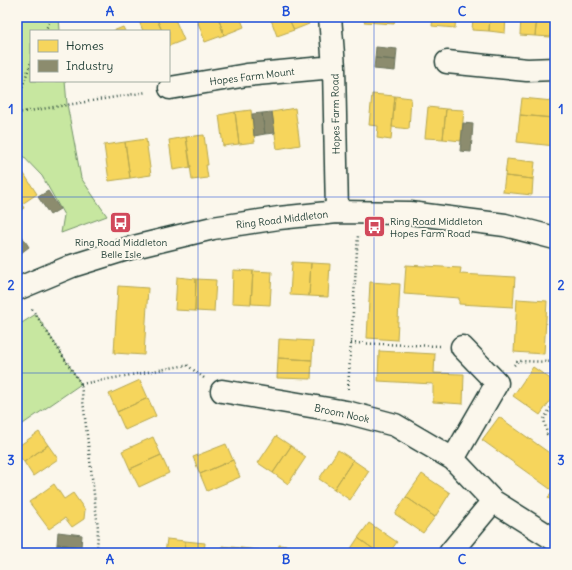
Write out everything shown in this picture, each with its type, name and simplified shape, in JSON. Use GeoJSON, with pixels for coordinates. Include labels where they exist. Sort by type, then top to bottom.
{"type":"FeatureCollection","features":[{"type":"Feature","properties":{"kind":"street","name":"Hopes Farm Road"},"geometry":{"type":"LineString","coordinates":[[330,17],[334,67],[337,212]]}},
{"type":"Feature","properties":{"kind":"street"},"geometry":{"type":"LineString","coordinates":[[447,62],[527,70],[555,69]]}},
{"type":"Feature","properties":{"kind":"street","name":"Hopes Farm Mount"},"geometry":{"type":"LineString","coordinates":[[170,88],[247,75],[334,67]]}},
{"type":"Feature","properties":{"kind":"street","name":"Ring Road Middleton"},"geometry":{"type":"LineString","coordinates":[[18,288],[96,258],[213,228],[279,218],[337,212],[410,213],[504,225],[555,238]]}},
{"type":"Feature","properties":{"kind":"street"},"geometry":{"type":"LineString","coordinates":[[453,459],[497,384],[462,347]]}},
{"type":"Feature","properties":{"kind":"street","name":"Broom Nook"},"geometry":{"type":"LineString","coordinates":[[222,391],[346,412],[395,425],[453,459],[493,500],[555,540]]}},
{"type":"Feature","properties":{"kind":"street"},"geometry":{"type":"LineString","coordinates":[[450,553],[493,500]]}},
{"type":"Feature","properties":{"kind":"path"},"geometry":{"type":"LineString","coordinates":[[46,30],[52,17]]}},
{"type":"Feature","properties":{"kind":"path"},"geometry":{"type":"LineString","coordinates":[[17,102],[30,65]]}},
{"type":"Feature","properties":{"kind":"path"},"geometry":{"type":"LineString","coordinates":[[17,113],[170,88]]}},
{"type":"Feature","properties":{"kind":"path"},"geometry":{"type":"LineString","coordinates":[[346,412],[359,212]]}},
{"type":"Feature","properties":{"kind":"path"},"geometry":{"type":"LineString","coordinates":[[18,288],[81,384],[98,528],[97,553]]}},
{"type":"Feature","properties":{"kind":"path"},"geometry":{"type":"LineString","coordinates":[[351,343],[462,347]]}},
{"type":"Feature","properties":{"kind":"path"},"geometry":{"type":"LineString","coordinates":[[497,384],[518,360],[555,362]]}},
{"type":"Feature","properties":{"kind":"path"},"geometry":{"type":"LineString","coordinates":[[81,384],[187,365],[222,391]]}},
{"type":"Feature","properties":{"kind":"path"},"geometry":{"type":"LineString","coordinates":[[555,401],[544,419],[547,434],[555,439]]}},
{"type":"Feature","properties":{"kind":"green space"},"geometry":{"type":"Polygon","coordinates":[[[17,17],[59,17],[60,30],[30,30],[30,82],[65,82],[67,104],[81,178],[107,216],[61,233],[64,215],[42,176],[17,150],[17,17]]]}},
{"type":"Feature","properties":{"kind":"green space"},"geometry":{"type":"Polygon","coordinates":[[[36,314],[81,384],[17,428],[17,326],[36,314]]]}},
{"type":"Feature","properties":{"kind":"building: Homes"},"geometry":{"type":"Polygon","coordinates":[[[150,17],[156,17],[162,30],[143,30],[139,21],[150,17]]]}},
{"type":"Feature","properties":{"kind":"building: Homes"},"geometry":{"type":"Polygon","coordinates":[[[156,17],[174,17],[184,40],[170,46],[170,30],[162,30],[156,17]]]}},
{"type":"Feature","properties":{"kind":"building: Homes"},"geometry":{"type":"Polygon","coordinates":[[[196,17],[218,17],[224,35],[205,42],[196,17]]]}},
{"type":"Feature","properties":{"kind":"building: Homes"},"geometry":{"type":"Polygon","coordinates":[[[218,17],[240,17],[244,27],[224,35],[218,17]]]}},
{"type":"Feature","properties":{"kind":"building: Homes"},"geometry":{"type":"Polygon","coordinates":[[[270,17],[288,17],[294,30],[277,36],[270,17]]]}},
{"type":"Feature","properties":{"kind":"building: Homes"},"geometry":{"type":"Polygon","coordinates":[[[288,17],[307,17],[309,24],[294,30],[288,17]]]}},
{"type":"Feature","properties":{"kind":"building: Homes"},"geometry":{"type":"Polygon","coordinates":[[[365,17],[395,17],[394,24],[364,22],[365,17]]]}},
{"type":"Feature","properties":{"kind":"building: Homes"},"geometry":{"type":"Polygon","coordinates":[[[433,17],[456,17],[455,28],[432,26],[433,17]]]}},
{"type":"Feature","properties":{"kind":"building: Homes"},"geometry":{"type":"Polygon","coordinates":[[[473,17],[490,17],[489,31],[472,30],[473,17]]]}},
{"type":"Feature","properties":{"kind":"building: Homes"},"geometry":{"type":"Polygon","coordinates":[[[490,17],[506,17],[505,33],[489,31],[490,17]]]}},
{"type":"Feature","properties":{"kind":"building: Homes"},"geometry":{"type":"Polygon","coordinates":[[[521,17],[537,17],[535,36],[520,35],[521,17]]]}},
{"type":"Feature","properties":{"kind":"building: Homes"},"geometry":{"type":"Polygon","coordinates":[[[537,17],[552,17],[551,37],[535,36],[537,17]]]}},
{"type":"Feature","properties":{"kind":"building: Homes"},"geometry":{"type":"Polygon","coordinates":[[[123,27],[124,30],[116,30],[123,27]]]}},
{"type":"Feature","properties":{"kind":"building: Homes"},"geometry":{"type":"Polygon","coordinates":[[[372,94],[395,96],[391,140],[377,138],[378,126],[369,125],[372,94]]]}},
{"type":"Feature","properties":{"kind":"building: Homes"},"geometry":{"type":"Polygon","coordinates":[[[395,96],[411,98],[409,129],[392,127],[395,96]]]}},
{"type":"Feature","properties":{"kind":"building: Homes"},"geometry":{"type":"Polygon","coordinates":[[[522,98],[553,101],[551,118],[520,115],[522,98]]]}},
{"type":"Feature","properties":{"kind":"building: Homes"},"geometry":{"type":"Polygon","coordinates":[[[428,107],[446,109],[443,139],[425,138],[428,107]]]}},
{"type":"Feature","properties":{"kind":"building: Homes"},"geometry":{"type":"Polygon","coordinates":[[[295,108],[300,145],[277,149],[272,112],[295,108]]]}},
{"type":"Feature","properties":{"kind":"building: Homes"},"geometry":{"type":"Polygon","coordinates":[[[446,109],[464,110],[461,141],[443,139],[446,109]]]}},
{"type":"Feature","properties":{"kind":"building: Homes"},"geometry":{"type":"Polygon","coordinates":[[[251,110],[255,142],[239,144],[235,112],[251,110]]]}},
{"type":"Feature","properties":{"kind":"building: Homes"},"geometry":{"type":"Polygon","coordinates":[[[235,112],[239,144],[223,146],[219,115],[235,112]]]}},
{"type":"Feature","properties":{"kind":"building: Homes"},"geometry":{"type":"Polygon","coordinates":[[[520,115],[555,118],[555,146],[517,142],[520,115]]]}},
{"type":"Feature","properties":{"kind":"building: Homes"},"geometry":{"type":"Polygon","coordinates":[[[204,135],[208,165],[206,165],[208,178],[192,180],[186,137],[204,135]]]}},
{"type":"Feature","properties":{"kind":"building: Homes"},"geometry":{"type":"Polygon","coordinates":[[[186,137],[191,167],[173,170],[169,140],[186,137]]]}},
{"type":"Feature","properties":{"kind":"building: Homes"},"geometry":{"type":"Polygon","coordinates":[[[146,139],[151,175],[130,178],[125,142],[146,139]]]}},
{"type":"Feature","properties":{"kind":"building: Homes"},"geometry":{"type":"Polygon","coordinates":[[[125,142],[130,178],[109,181],[104,145],[125,142]]]}},
{"type":"Feature","properties":{"kind":"building: Homes"},"geometry":{"type":"Polygon","coordinates":[[[507,159],[535,162],[533,179],[505,176],[507,159]]]}},
{"type":"Feature","properties":{"kind":"building: Homes"},"geometry":{"type":"Polygon","coordinates":[[[17,163],[37,194],[22,204],[17,196],[17,163]]]}},
{"type":"Feature","properties":{"kind":"building: Homes"},"geometry":{"type":"Polygon","coordinates":[[[505,176],[533,179],[532,195],[503,192],[505,176]]]}},
{"type":"Feature","properties":{"kind":"building: Homes"},"geometry":{"type":"Polygon","coordinates":[[[17,196],[24,208],[17,212],[17,196]]]}},
{"type":"Feature","properties":{"kind":"building: Homes"},"geometry":{"type":"Polygon","coordinates":[[[292,262],[311,263],[309,296],[290,295],[292,262]]]}},
{"type":"Feature","properties":{"kind":"building: Homes"},"geometry":{"type":"Polygon","coordinates":[[[311,263],[330,264],[328,297],[309,296],[311,263]]]}},
{"type":"Feature","properties":{"kind":"building: Homes"},"geometry":{"type":"Polygon","coordinates":[[[406,265],[461,268],[460,274],[515,277],[513,307],[459,304],[459,298],[404,294],[406,265]]]}},
{"type":"Feature","properties":{"kind":"building: Homes"},"geometry":{"type":"Polygon","coordinates":[[[233,270],[253,271],[251,304],[232,303],[233,270]]]}},
{"type":"Feature","properties":{"kind":"building: Homes"},"geometry":{"type":"Polygon","coordinates":[[[253,271],[272,272],[270,305],[251,304],[253,271]]]}},
{"type":"Feature","properties":{"kind":"building: Homes"},"geometry":{"type":"Polygon","coordinates":[[[177,277],[196,279],[195,311],[175,310],[177,277]]]}},
{"type":"Feature","properties":{"kind":"building: Homes"},"geometry":{"type":"Polygon","coordinates":[[[196,279],[216,280],[214,312],[195,311],[196,279]]]}},
{"type":"Feature","properties":{"kind":"building: Homes"},"geometry":{"type":"Polygon","coordinates":[[[370,282],[400,284],[397,340],[367,338],[370,282]]]}},
{"type":"Feature","properties":{"kind":"building: Homes"},"geometry":{"type":"Polygon","coordinates":[[[118,286],[148,288],[144,355],[114,353],[118,286]]]}},
{"type":"Feature","properties":{"kind":"building: Homes"},"geometry":{"type":"Polygon","coordinates":[[[517,299],[547,301],[544,354],[514,352],[517,299]]]}},
{"type":"Feature","properties":{"kind":"building: Homes"},"geometry":{"type":"Polygon","coordinates":[[[279,339],[313,341],[312,360],[278,358],[279,339]]]}},
{"type":"Feature","properties":{"kind":"building: Homes"},"geometry":{"type":"Polygon","coordinates":[[[379,351],[435,354],[434,373],[464,374],[463,404],[433,402],[433,384],[378,381],[379,351]]]}},
{"type":"Feature","properties":{"kind":"building: Homes"},"geometry":{"type":"Polygon","coordinates":[[[278,358],[312,360],[311,379],[277,378],[278,358]]]}},
{"type":"Feature","properties":{"kind":"building: Homes"},"geometry":{"type":"Polygon","coordinates":[[[533,367],[555,382],[555,394],[540,415],[513,396],[533,367]]]}},
{"type":"Feature","properties":{"kind":"building: Homes"},"geometry":{"type":"Polygon","coordinates":[[[140,380],[148,398],[117,412],[109,394],[140,380]]]}},
{"type":"Feature","properties":{"kind":"building: Homes"},"geometry":{"type":"Polygon","coordinates":[[[148,398],[156,416],[125,430],[117,412],[148,398]]]}},
{"type":"Feature","properties":{"kind":"building: Homes"},"geometry":{"type":"Polygon","coordinates":[[[499,417],[555,457],[555,502],[548,498],[553,491],[482,440],[499,417]]]}},
{"type":"Feature","properties":{"kind":"building: Homes"},"geometry":{"type":"Polygon","coordinates":[[[39,432],[48,445],[24,462],[17,453],[17,447],[39,432]]]}},
{"type":"Feature","properties":{"kind":"building: Homes"},"geometry":{"type":"Polygon","coordinates":[[[276,436],[291,446],[273,473],[258,463],[276,436]]]}},
{"type":"Feature","properties":{"kind":"building: Homes"},"geometry":{"type":"Polygon","coordinates":[[[153,437],[161,455],[130,469],[122,451],[153,437]]]}},
{"type":"Feature","properties":{"kind":"building: Homes"},"geometry":{"type":"Polygon","coordinates":[[[226,444],[233,460],[200,474],[193,457],[226,444]]]}},
{"type":"Feature","properties":{"kind":"building: Homes"},"geometry":{"type":"Polygon","coordinates":[[[48,445],[58,459],[33,476],[24,462],[48,445]]]}},
{"type":"Feature","properties":{"kind":"building: Homes"},"geometry":{"type":"Polygon","coordinates":[[[291,446],[306,457],[288,484],[273,473],[291,446]]]}},
{"type":"Feature","properties":{"kind":"building: Homes"},"geometry":{"type":"Polygon","coordinates":[[[338,450],[353,460],[334,489],[319,479],[338,450]]]}},
{"type":"Feature","properties":{"kind":"building: Homes"},"geometry":{"type":"Polygon","coordinates":[[[161,455],[169,473],[139,487],[130,469],[161,455]]]}},
{"type":"Feature","properties":{"kind":"building: Homes"},"geometry":{"type":"Polygon","coordinates":[[[233,460],[240,477],[207,491],[200,474],[233,460]]]}},
{"type":"Feature","properties":{"kind":"building: Homes"},"geometry":{"type":"Polygon","coordinates":[[[353,460],[369,471],[350,500],[334,489],[353,460]]]}},
{"type":"Feature","properties":{"kind":"building: Homes"},"geometry":{"type":"Polygon","coordinates":[[[422,474],[450,493],[435,517],[406,497],[422,474]]]}},
{"type":"Feature","properties":{"kind":"building: Homes"},"geometry":{"type":"Polygon","coordinates":[[[54,484],[64,499],[73,493],[85,510],[84,519],[72,527],[65,518],[49,529],[29,502],[54,484]]]}},
{"type":"Feature","properties":{"kind":"building: Homes"},"geometry":{"type":"Polygon","coordinates":[[[406,497],[435,517],[423,533],[395,514],[406,497]]]}},
{"type":"Feature","properties":{"kind":"building: Homes"},"geometry":{"type":"Polygon","coordinates":[[[369,523],[397,542],[389,553],[379,553],[358,538],[369,523]]]}},
{"type":"Feature","properties":{"kind":"building: Homes"},"geometry":{"type":"Polygon","coordinates":[[[358,538],[379,553],[348,553],[358,538]]]}},
{"type":"Feature","properties":{"kind":"building: Homes"},"geometry":{"type":"Polygon","coordinates":[[[167,539],[185,541],[184,553],[165,553],[167,539]]]}},
{"type":"Feature","properties":{"kind":"building: Homes"},"geometry":{"type":"Polygon","coordinates":[[[185,541],[205,543],[204,553],[184,553],[185,541]]]}},
{"type":"Feature","properties":{"kind":"building: Homes"},"geometry":{"type":"Polygon","coordinates":[[[279,545],[297,547],[297,553],[278,553],[279,545]]]}},
{"type":"Feature","properties":{"kind":"building: Homes"},"geometry":{"type":"Polygon","coordinates":[[[222,546],[241,548],[240,553],[222,553],[222,546]]]}},
{"type":"Feature","properties":{"kind":"building: Homes"},"geometry":{"type":"Polygon","coordinates":[[[297,547],[315,549],[315,553],[297,553],[297,547]]]}},
{"type":"Feature","properties":{"kind":"building: Homes"},"geometry":{"type":"Polygon","coordinates":[[[241,548],[259,550],[259,553],[240,553],[241,548]]]}},
{"type":"Feature","properties":{"kind":"building: Industry"},"geometry":{"type":"Polygon","coordinates":[[[376,47],[397,49],[396,60],[375,58],[376,47]]]}},
{"type":"Feature","properties":{"kind":"building: Industry"},"geometry":{"type":"Polygon","coordinates":[[[375,58],[396,60],[395,71],[374,69],[375,58]]]}},
{"type":"Feature","properties":{"kind":"building: Industry"},"geometry":{"type":"Polygon","coordinates":[[[272,112],[275,133],[265,134],[262,113],[272,112]]]}},
{"type":"Feature","properties":{"kind":"building: Industry"},"geometry":{"type":"Polygon","coordinates":[[[262,113],[265,134],[254,136],[252,114],[262,113]]]}},
{"type":"Feature","properties":{"kind":"building: Industry"},"geometry":{"type":"Polygon","coordinates":[[[463,123],[473,124],[471,152],[460,151],[463,123]]]}},
{"type":"Feature","properties":{"kind":"building: Industry"},"geometry":{"type":"Polygon","coordinates":[[[48,191],[60,209],[50,215],[38,197],[48,191]]]}},
{"type":"Feature","properties":{"kind":"building: Industry"},"geometry":{"type":"Polygon","coordinates":[[[18,230],[29,247],[21,253],[17,248],[18,230]]]}},
{"type":"Feature","properties":{"kind":"building: Industry"},"geometry":{"type":"Polygon","coordinates":[[[58,532],[82,535],[81,547],[57,544],[58,532]]]}},
{"type":"Feature","properties":{"kind":"building: Industry"},"geometry":{"type":"Polygon","coordinates":[[[57,544],[81,547],[80,553],[56,553],[57,544]]]}},
{"type":"Feature","properties":{"kind":"place","name":"Ring Road Middleton Belle Isle"},"geometry":{"type":"Point","coordinates":[121,222]}},
{"type":"Feature","properties":{"kind":"place","name":"Ring Road Middleton Hopes Farm Road"},"geometry":{"type":"Point","coordinates":[375,227]}}]}
